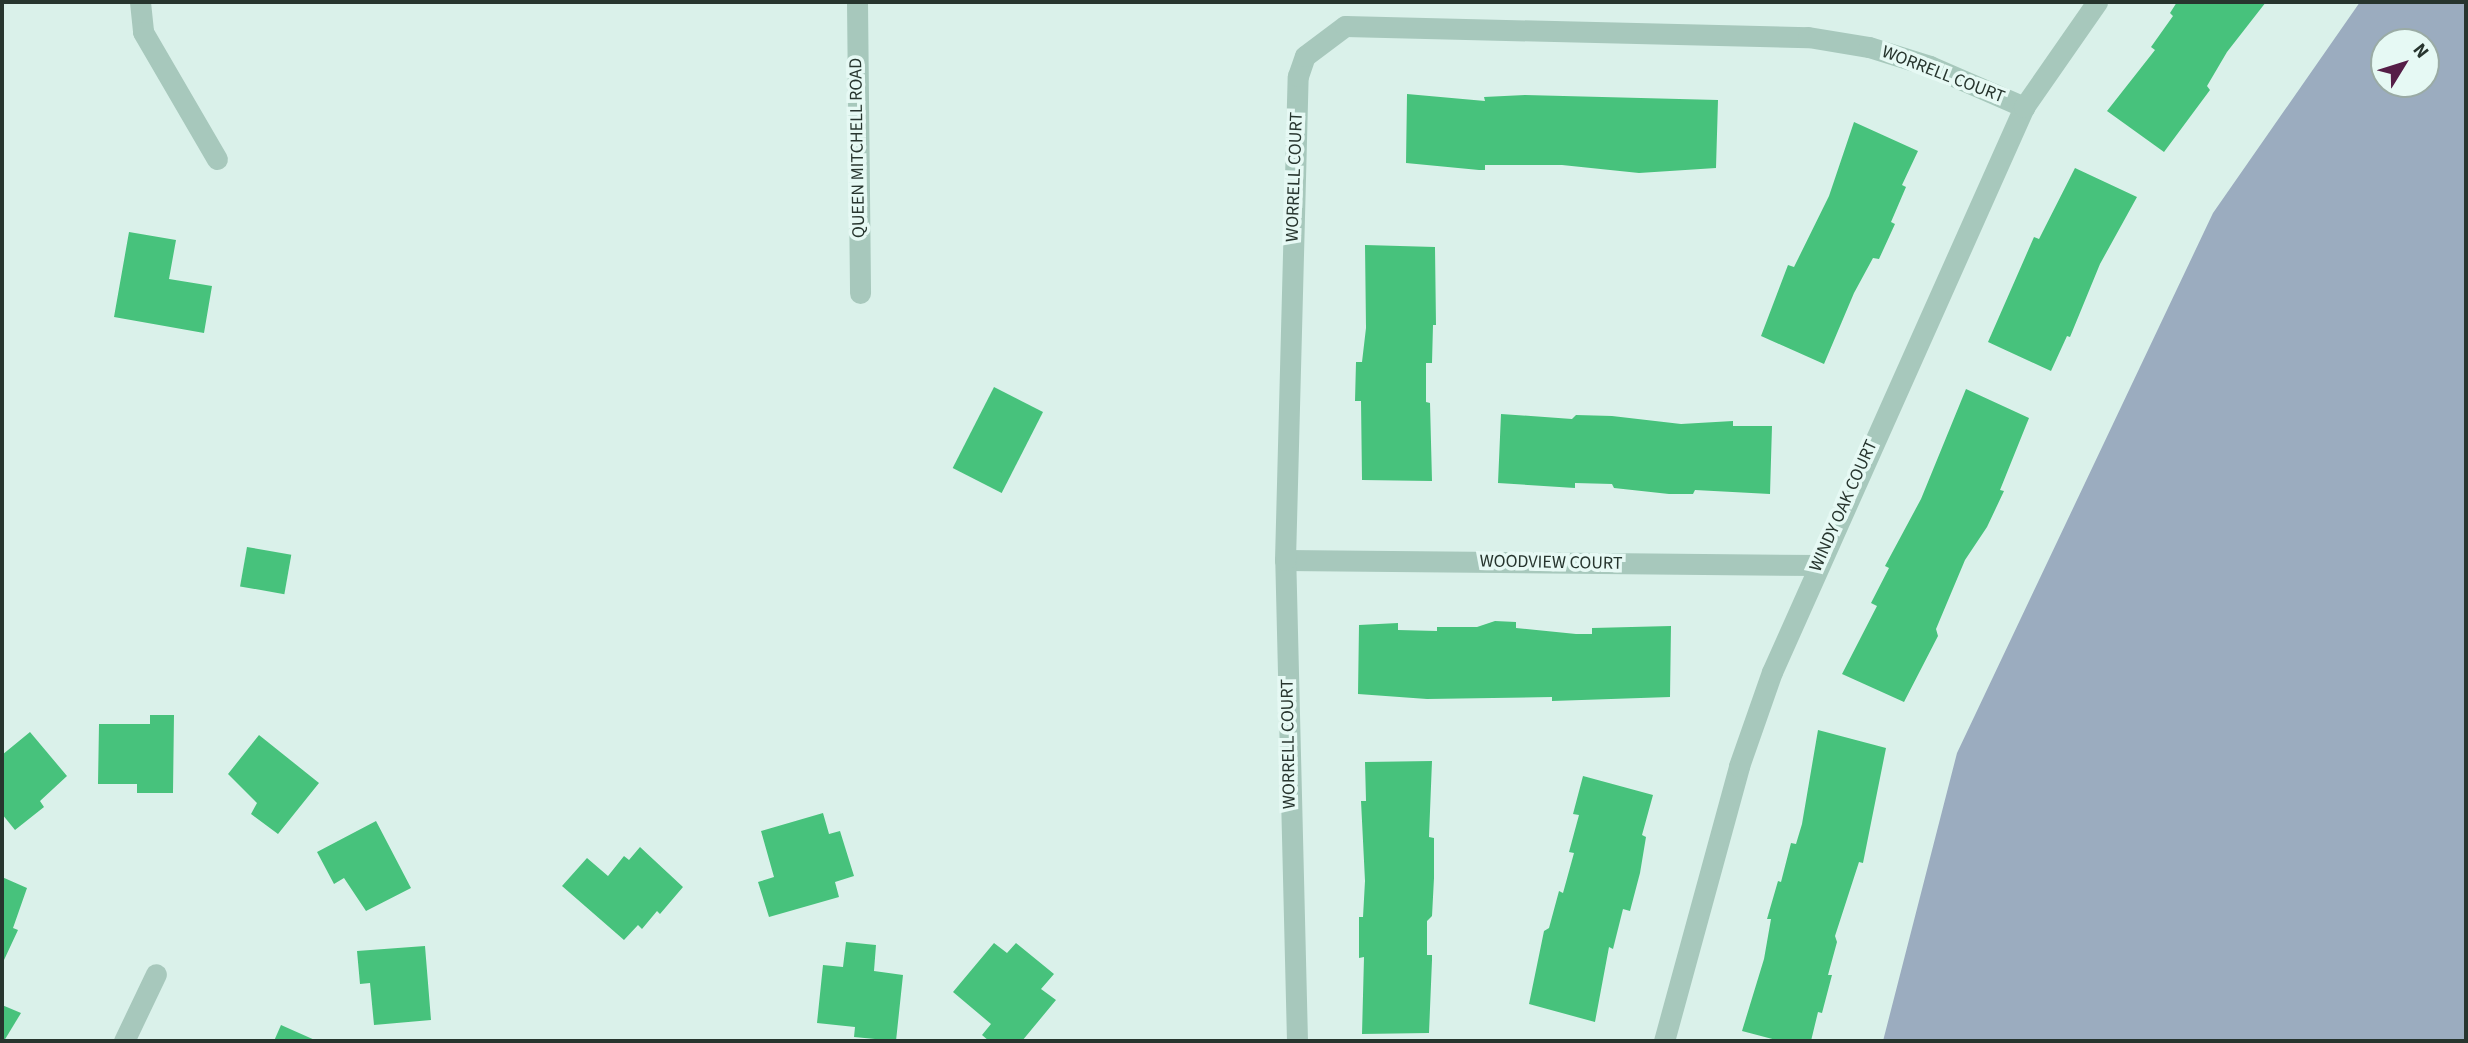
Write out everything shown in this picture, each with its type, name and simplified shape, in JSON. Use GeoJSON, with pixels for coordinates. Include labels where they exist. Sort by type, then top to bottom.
{"type":"FeatureCollection","features":[{"type":"Feature","properties":{"kind":"street"},"geometry":{"type":"LineString","coordinates":[[140,2],[143,32],[217,159]]}},
{"type":"Feature","properties":{"kind":"street","name":"QUEEN MITCHELL ROAD"},"geometry":{"type":"LineString","coordinates":[[857,2],[860,293]]}},
{"type":"Feature","properties":{"kind":"street","name":"WINDY OAK COURT"},"geometry":{"type":"LineString","coordinates":[[1664,1041],[1739,766],[1772,672],[2024,107],[2097,2]]}},
{"type":"Feature","properties":{"kind":"street","name":"WORRELL COURT"},"geometry":{"type":"LineString","coordinates":[[1297,1041],[1285,561],[1298,76],[1305,56],[1320,40],[1345,26],[1808,37],[1869,47],[1930,66],[2024,107]]}},
{"type":"Feature","properties":{"kind":"street","name":"WOODVIEW COURT"},"geometry":{"type":"LineString","coordinates":[[1285,561],[1818,565]]}},
{"type":"Feature","properties":{"kind":"street"},"geometry":{"type":"LineString","coordinates":[[124,1041],[156,974]]}},
{"type":"Feature","properties":{"kind":"shaded area"},"geometry":{"type":"Polygon","coordinates":[[[2360,2],[2466,2],[2466,1041],[1883,1041],[1957,753],[2213,213],[2360,2]]]}},
{"type":"Feature","properties":{"kind":"building"},"geometry":{"type":"Polygon","coordinates":[[[2177,2],[2266,2],[2227,52],[2207,86],[2210,90],[2164,152],[2107,111],[2155,50],[2151,47],[2173,16],[2170,13],[2177,2]]]}},
{"type":"Feature","properties":{"kind":"building"},"geometry":{"type":"Polygon","coordinates":[[[1407,94],[1485,101],[1484,97],[1525,95],[1718,100],[1716,168],[1639,173],[1562,165],[1485,165],[1485,170],[1479,170],[1406,163],[1407,94]]]}},
{"type":"Feature","properties":{"kind":"building"},"geometry":{"type":"Polygon","coordinates":[[[1854,122],[1918,151],[1902,185],[1906,187],[1891,222],[1895,224],[1879,259],[1873,258],[1854,293],[1824,364],[1761,336],[1788,265],[1794,267],[1829,196],[1854,122]]]}},
{"type":"Feature","properties":{"kind":"building"},"geometry":{"type":"Polygon","coordinates":[[[2075,168],[2137,197],[2100,264],[2070,337],[2067,336],[2051,371],[1988,342],[2034,237],[2039,239],[2075,168]]]}},
{"type":"Feature","properties":{"kind":"building"},"geometry":{"type":"Polygon","coordinates":[[[129,232],[176,240],[169,279],[212,286],[204,333],[114,317],[129,232]]]}},
{"type":"Feature","properties":{"kind":"building"},"geometry":{"type":"Polygon","coordinates":[[[1365,245],[1435,247],[1436,325],[1433,325],[1432,363],[1426,363],[1432,481],[1362,480],[1361,401],[1355,401],[1356,362],[1362,362],[1366,328],[1365,245]]]}},
{"type":"Feature","properties":{"kind":"building"},"geometry":{"type":"Polygon","coordinates":[[[994,387],[1043,412],[1002,493],[953,468],[994,387]]]}},
{"type":"Feature","properties":{"kind":"building"},"geometry":{"type":"Polygon","coordinates":[[[1966,389],[2029,418],[2000,490],[2004,491],[1987,527],[1965,560],[1936,629],[1938,636],[1904,702],[1842,674],[1877,606],[1871,603],[1889,568],[1885,566],[1921,499],[1966,389]]]}},
{"type":"Feature","properties":{"kind":"building"},"geometry":{"type":"Polygon","coordinates":[[[1501,414],[1572,419],[1576,415],[1612,416],[1681,424],[1733,421],[1733,426],[1772,426],[1770,494],[1695,490],[1693,494],[1669,494],[1614,488],[1612,484],[1575,483],[1575,488],[1498,483],[1501,414]]]}},
{"type":"Feature","properties":{"kind":"building"},"geometry":{"type":"Polygon","coordinates":[[[247,547],[291,555],[284,594],[240,586],[247,547]]]}},
{"type":"Feature","properties":{"kind":"building"},"geometry":{"type":"Polygon","coordinates":[[[1495,621],[1516,622],[1516,628],[1576,634],[1592,634],[1592,628],[1671,626],[1670,697],[1552,701],[1552,697],[1427,699],[1358,694],[1359,625],[1398,623],[1398,630],[1437,631],[1437,627],[1477,627],[1495,621]]]}},
{"type":"Feature","properties":{"kind":"building"},"geometry":{"type":"Polygon","coordinates":[[[150,715],[174,715],[173,793],[137,793],[137,784],[98,784],[99,724],[150,724],[150,715]]]}},
{"type":"Feature","properties":{"kind":"building"},"geometry":{"type":"Polygon","coordinates":[[[1818,730],[1886,748],[1863,863],[1859,862],[1835,936],[1837,942],[1828,975],[1832,975],[1822,1013],[1818,1012],[1811,1041],[1780,1041],[1742,1031],[1764,959],[1771,919],[1767,919],[1778,881],[1781,882],[1791,843],[1796,844],[1802,824],[1818,730]]]}},
{"type":"Feature","properties":{"kind":"building"},"geometry":{"type":"Polygon","coordinates":[[[30,732],[67,776],[40,801],[44,807],[15,830],[2,814],[2,755],[30,732]]]}},
{"type":"Feature","properties":{"kind":"building"},"geometry":{"type":"Polygon","coordinates":[[[259,735],[319,783],[278,834],[251,814],[257,803],[228,774],[259,735]]]}},
{"type":"Feature","properties":{"kind":"building"},"geometry":{"type":"Polygon","coordinates":[[[1432,761],[1429,837],[1434,838],[1434,878],[1432,916],[1427,921],[1427,955],[1432,955],[1429,1033],[1362,1034],[1364,957],[1359,958],[1359,917],[1363,917],[1365,881],[1361,801],[1366,801],[1365,762],[1432,761]]]}},
{"type":"Feature","properties":{"kind":"building"},"geometry":{"type":"Polygon","coordinates":[[[1583,776],[1653,795],[1642,835],[1646,837],[1640,873],[1630,911],[1623,909],[1613,949],[1609,947],[1595,1022],[1529,1004],[1544,931],[1549,928],[1559,891],[1563,893],[1574,853],[1569,852],[1579,815],[1573,814],[1583,776]]]}},
{"type":"Feature","properties":{"kind":"building"},"geometry":{"type":"Polygon","coordinates":[[[823,813],[829,834],[840,831],[854,876],[835,882],[839,897],[769,917],[758,882],[774,877],[761,831],[823,813]]]}},
{"type":"Feature","properties":{"kind":"building"},"geometry":{"type":"Polygon","coordinates":[[[376,821],[411,888],[366,911],[344,878],[334,884],[317,852],[376,821]]]}},
{"type":"Feature","properties":{"kind":"building"},"geometry":{"type":"Polygon","coordinates":[[[640,847],[683,887],[660,914],[657,911],[642,929],[638,925],[624,940],[562,886],[587,858],[608,876],[624,856],[629,860],[640,847]]]}},
{"type":"Feature","properties":{"kind":"building"},"geometry":{"type":"Polygon","coordinates":[[[2,877],[27,888],[13,928],[18,930],[4,960],[2,877]]]}},
{"type":"Feature","properties":{"kind":"building"},"geometry":{"type":"Polygon","coordinates":[[[846,942],[876,945],[874,971],[903,975],[896,1041],[854,1037],[855,1027],[817,1023],[823,965],[843,967],[846,942]]]}},
{"type":"Feature","properties":{"kind":"building"},"geometry":{"type":"Polygon","coordinates":[[[994,943],[1007,953],[1016,943],[1054,974],[1041,989],[1056,1000],[1022,1041],[989,1041],[982,1035],[991,1024],[953,992],[994,943]]]}},
{"type":"Feature","properties":{"kind":"building"},"geometry":{"type":"Polygon","coordinates":[[[425,946],[431,1020],[374,1025],[370,983],[360,984],[357,951],[425,946]]]}},
{"type":"Feature","properties":{"kind":"building"},"geometry":{"type":"Polygon","coordinates":[[[2,1005],[21,1013],[4,1041],[2,1041],[2,1005]]]}},
{"type":"Feature","properties":{"kind":"building"},"geometry":{"type":"Polygon","coordinates":[[[281,1025],[317,1041],[274,1041],[281,1025]]]}}]}
